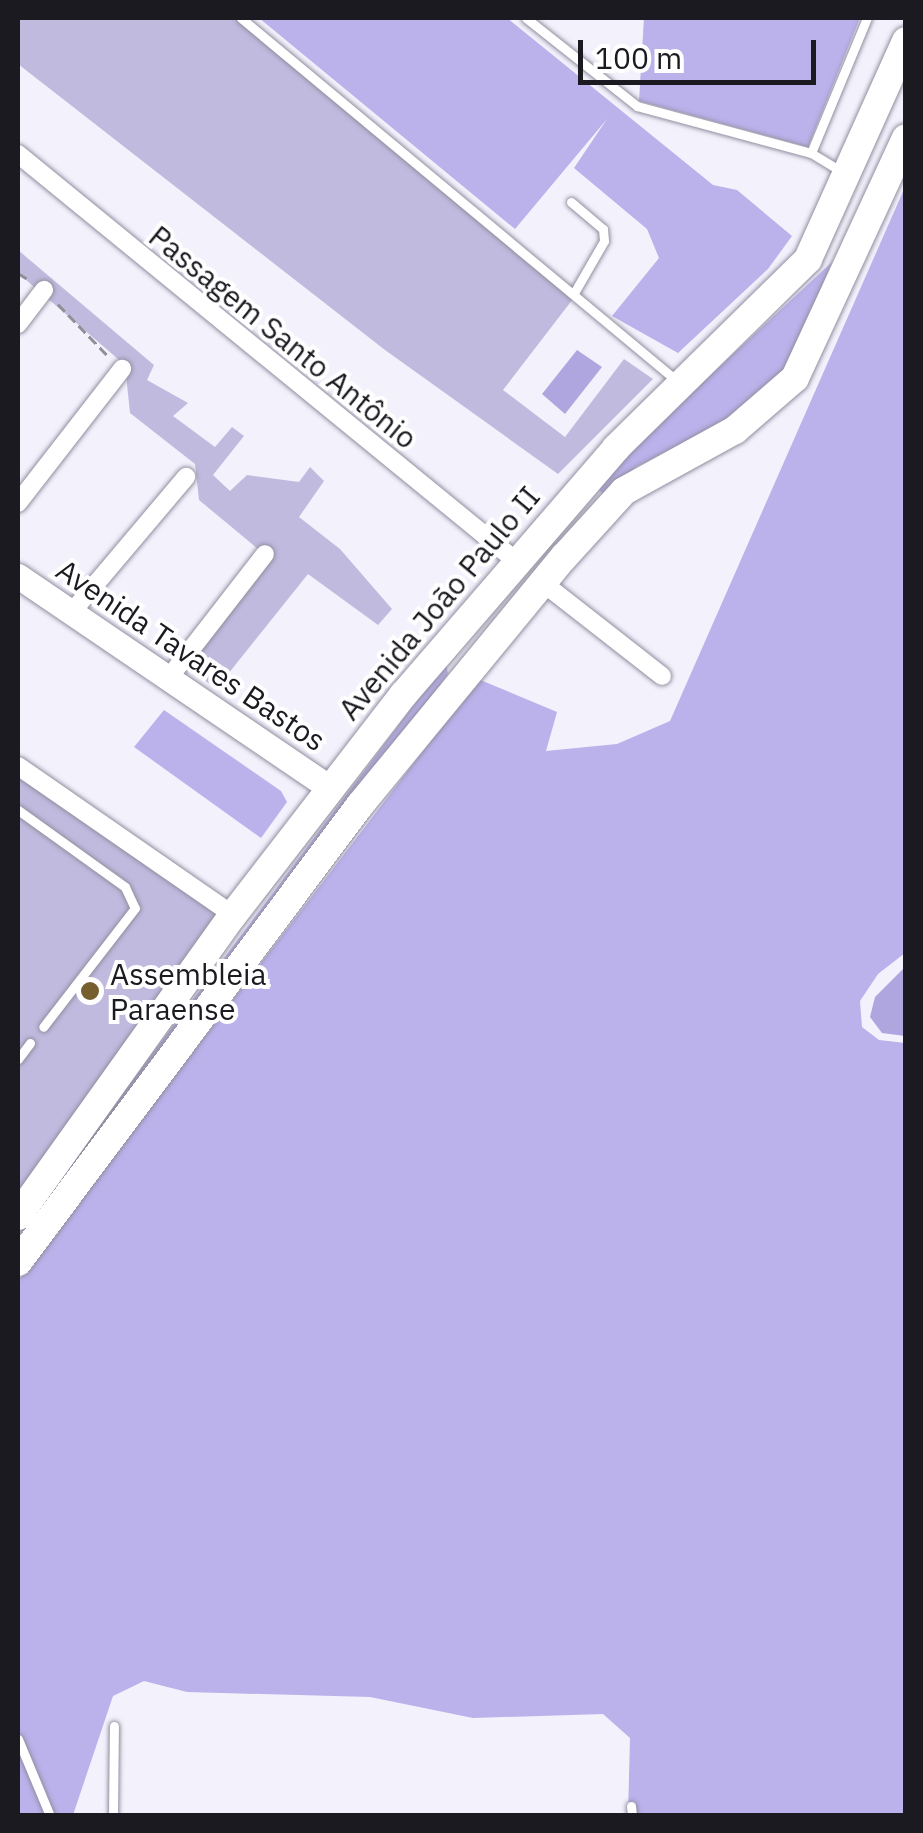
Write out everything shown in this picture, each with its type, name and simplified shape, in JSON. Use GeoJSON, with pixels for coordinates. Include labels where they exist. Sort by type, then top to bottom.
{"type":"FeatureCollection","features":[{"type":"Feature","properties":{"kind":"main road","name":"Avenida João Paulo II"},"geometry":{"type":"LineString","coordinates":[[18,1216],[328,787],[515,560],[581,487],[808,260],[850,175],[906,40]]}},
{"type":"Feature","properties":{"kind":"main road"},"geometry":{"type":"LineString","coordinates":[[18,1262],[460,678],[564,557],[624,492],[735,430],[795,378],[906,138]]}},
{"type":"Feature","properties":{"kind":"main road"},"geometry":{"type":"LineString","coordinates":[[564,557],[561,542],[591,504],[581,487]]}},
{"type":"Feature","properties":{"kind":"main road","name":"Avenida Tavares Bastos"},"geometry":{"type":"LineString","coordinates":[[18,576],[328,787]]}},
{"type":"Feature","properties":{"kind":"main road"},"geometry":{"type":"LineString","coordinates":[[460,678],[448,661],[479,622],[477,608]]}},
{"type":"Feature","properties":{"kind":"street","name":"Passagem Santo Antônio"},"geometry":{"type":"LineString","coordinates":[[18,154],[515,560]]}},
{"type":"Feature","properties":{"kind":"street"},"geometry":{"type":"LineString","coordinates":[[18,324],[44,290]]}},
{"type":"Feature","properties":{"kind":"street"},"geometry":{"type":"LineString","coordinates":[[18,503],[122,369]]}},
{"type":"Feature","properties":{"kind":"street"},"geometry":{"type":"LineString","coordinates":[[72,612],[186,477]]}},
{"type":"Feature","properties":{"kind":"street"},"geometry":{"type":"LineString","coordinates":[[168,679],[264,554]]}},
{"type":"Feature","properties":{"kind":"street"},"geometry":{"type":"LineString","coordinates":[[542,583],[662,676]]}},
{"type":"Feature","properties":{"kind":"street"},"geometry":{"type":"LineString","coordinates":[[18,766],[233,915]]}},
{"type":"Feature","properties":{"kind":"lane"},"geometry":{"type":"LineString","coordinates":[[242,18],[683,386]]}},
{"type":"Feature","properties":{"kind":"lane"},"geometry":{"type":"LineString","coordinates":[[526,18],[637,106],[811,153],[850,175]]}},
{"type":"Feature","properties":{"kind":"lane"},"geometry":{"type":"LineString","coordinates":[[811,153],[867,18]]}},
{"type":"Feature","properties":{"kind":"lane"},"geometry":{"type":"LineString","coordinates":[[571,202],[603,229],[604,241],[574,294]]}},
{"type":"Feature","properties":{"kind":"lane"},"geometry":{"type":"LineString","coordinates":[[18,810],[125,887],[134,908],[43,1026]]}},
{"type":"Feature","properties":{"kind":"lane"},"geometry":{"type":"LineString","coordinates":[[18,1059],[30,1043]]}},
{"type":"Feature","properties":{"kind":"lane"},"geometry":{"type":"LineString","coordinates":[[113,1816],[114,1726]]}},
{"type":"Feature","properties":{"kind":"lane"},"geometry":{"type":"LineString","coordinates":[[18,1739],[50,1816]]}},
{"type":"Feature","properties":{"kind":"path"},"geometry":{"type":"LineString","coordinates":[[18,273],[44,290],[122,369]]}},
{"type":"Feature","properties":{"kind":"shaded area"},"geometry":{"type":"Polygon","coordinates":[[[18,18],[238,18],[576,295],[503,390],[565,437],[624,359],[653,379],[558,474],[385,350],[18,64],[18,18]]]}},
{"type":"Feature","properties":{"kind":"shaded area"},"geometry":{"type":"Polygon","coordinates":[[[259,18],[507,18],[713,185],[737,190],[792,236],[768,269],[678,353],[612,316],[659,258],[647,229],[574,168],[607,119],[515,229],[259,18]]]}},
{"type":"Feature","properties":{"kind":"shaded area"},"geometry":{"type":"Polygon","coordinates":[[[644,18],[860,18],[808,147],[639,101],[644,18]]]}},
{"type":"Feature","properties":{"kind":"shaded area"},"geometry":{"type":"Polygon","coordinates":[[[905,187],[905,953],[878,974],[860,1001],[862,1027],[879,1040],[905,1043],[905,1815],[628,1815],[630,1738],[603,1714],[473,1718],[370,1697],[187,1692],[144,1681],[113,1696],[73,1815],[18,1816],[18,1281],[478,679],[557,712],[546,751],[617,744],[670,721],[905,187]]]}},
{"type":"Feature","properties":{"kind":"shaded area"},"geometry":{"type":"Polygon","coordinates":[[[18,250],[154,365],[147,380],[188,403],[173,416],[215,447],[232,427],[244,436],[213,475],[230,491],[247,475],[299,482],[310,467],[324,481],[299,517],[340,549],[392,609],[378,625],[308,574],[216,689],[181,662],[264,554],[199,500],[195,464],[130,413],[125,365],[18,273],[18,250]]]}},
{"type":"Feature","properties":{"kind":"shaded area"},"geometry":{"type":"Polygon","coordinates":[[[832,262],[786,373],[755,406],[636,467],[604,495],[593,484],[832,262]]]}},
{"type":"Feature","properties":{"kind":"shaded area"},"geometry":{"type":"Polygon","coordinates":[[[577,350],[602,367],[565,414],[542,394],[577,350]]]}},
{"type":"Feature","properties":{"kind":"shaded area"},"geometry":{"type":"Polygon","coordinates":[[[446,662],[448,674],[18,1253],[18,1239],[72,1161],[446,662]]]}},
{"type":"Feature","properties":{"kind":"shaded area"},"geometry":{"type":"Polygon","coordinates":[[[164,710],[281,791],[287,802],[261,838],[134,747],[164,710]]]}},
{"type":"Feature","properties":{"kind":"shaded area","name":"Assembleia Paraense"},"geometry":{"type":"Polygon","coordinates":[[[18,766],[222,906],[18,1195],[18,766]]]}},
{"type":"Feature","properties":{"kind":"shaded area"},"geometry":{"type":"Polygon","coordinates":[[[905,967],[905,1036],[882,1033],[870,1017],[875,997],[905,967]]]}},
{"type":"Feature","properties":{"kind":"place","name":"Assembleia Paraense"},"geometry":{"type":"Point","coordinates":[90,991]}}]}
